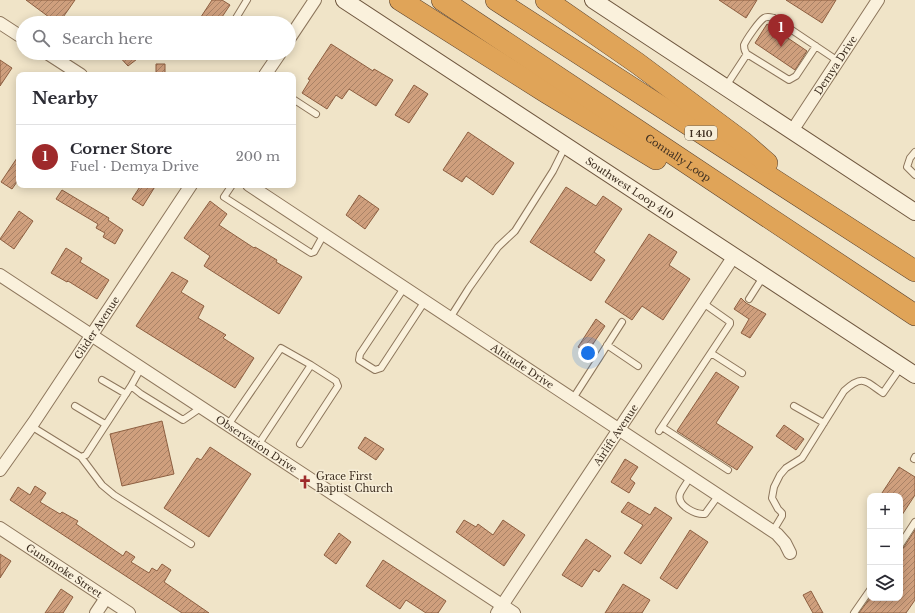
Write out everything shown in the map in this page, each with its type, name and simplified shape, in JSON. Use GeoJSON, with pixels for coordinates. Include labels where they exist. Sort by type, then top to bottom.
{"type":"FeatureCollection","features":[{"type":"Feature","properties":{"kind":"highway"},"geometry":{"type":"LineString","coordinates":[[400,0],[540,89],[716,195],[749,206]]}},
{"type":"Feature","properties":{"kind":"highway","name":"Connally Loop"},"geometry":{"type":"LineString","coordinates":[[442,0],[572,85],[749,206],[915,315]]}},
{"type":"Feature","properties":{"kind":"highway","name":"I 410"},"geometry":{"type":"LineString","coordinates":[[496,0],[915,271]]}},
{"type":"Feature","properties":{"kind":"highway"},"geometry":{"type":"LineString","coordinates":[[546,0],[637,63],[744,142],[815,206]]}},
{"type":"Feature","properties":{"kind":"main road","name":"Southwest Loop 410"},"geometry":{"type":"LineString","coordinates":[[344,0],[915,374]]}},
{"type":"Feature","properties":{"kind":"main road"},"geometry":{"type":"LineString","coordinates":[[599,2],[792,131],[913,207]]}},
{"type":"Feature","properties":{"kind":"street"},"geometry":{"type":"LineString","coordinates":[[296,28],[315,0]]}},
{"type":"Feature","properties":{"kind":"street","name":"Demya Drive"},"geometry":{"type":"LineString","coordinates":[[792,131],[876,1]]}},
{"type":"Feature","properties":{"kind":"street"},"geometry":{"type":"LineString","coordinates":[[0,23],[16,33]]}},
{"type":"Feature","properties":{"kind":"street"},"geometry":{"type":"LineString","coordinates":[[58,60],[76,72]]}},
{"type":"Feature","properties":{"kind":"street"},"geometry":{"type":"LineString","coordinates":[[266,72],[271,60]]}},
{"type":"Feature","properties":{"kind":"street","name":"Glider Avenue"},"geometry":{"type":"LineString","coordinates":[[0,470],[31,426],[189,188]]}},
{"type":"Feature","properties":{"kind":"street","name":"Altitude Drive"},"geometry":{"type":"LineString","coordinates":[[254,188],[572,400],[773,531],[785,543],[790,553]]}},
{"type":"Feature","properties":{"kind":"street","name":"Airlift Avenue"},"geometry":{"type":"LineString","coordinates":[[499,609],[734,256]]}},
{"type":"Feature","properties":{"kind":"street","name":"Observation Drive"},"geometry":{"type":"LineString","coordinates":[[0,275],[202,407],[499,609],[514,613]]}},
{"type":"Feature","properties":{"kind":"street","name":"Gunsmoke Street"},"geometry":{"type":"LineString","coordinates":[[0,528],[129,613]]}},
{"type":"Feature","properties":{"kind":"street"},"geometry":{"type":"LineString","coordinates":[[96,613],[106,598]]}},
{"type":"Feature","properties":{"kind":"lane"},"geometry":{"type":"LineString","coordinates":[[237,16],[247,0]]}},
{"type":"Feature","properties":{"kind":"lane"},"geometry":{"type":"LineString","coordinates":[[816,46],[796,76],[789,80],[747,54],[744,45],[763,19],[768,17],[774,18],[816,46],[838,61]]}},
{"type":"Feature","properties":{"kind":"lane"},"geometry":{"type":"LineString","coordinates":[[726,87],[747,54]]}},
{"type":"Feature","properties":{"kind":"lane"},"geometry":{"type":"LineString","coordinates":[[296,101],[316,114]]}},
{"type":"Feature","properties":{"kind":"lane"},"geometry":{"type":"LineString","coordinates":[[450,318],[498,247],[515,231],[553,171],[566,145]]}},
{"type":"Feature","properties":{"kind":"lane"},"geometry":{"type":"LineString","coordinates":[[915,152],[910,158],[907,167],[915,175]]}},
{"type":"Feature","properties":{"kind":"lane"},"geometry":{"type":"LineString","coordinates":[[230,188],[224,197],[311,253],[314,252],[324,234]]}},
{"type":"Feature","properties":{"kind":"lane"},"geometry":{"type":"LineString","coordinates":[[749,299],[764,276]]}},
{"type":"Feature","properties":{"kind":"lane"},"geometry":{"type":"LineString","coordinates":[[404,288],[360,354],[359,360],[375,370],[381,368],[425,301]]}},
{"type":"Feature","properties":{"kind":"lane"},"geometry":{"type":"LineString","coordinates":[[703,303],[730,322],[730,324],[660,429],[728,470]]}},
{"type":"Feature","properties":{"kind":"lane"},"geometry":{"type":"LineString","coordinates":[[572,400],[622,322]]}},
{"type":"Feature","properties":{"kind":"lane"},"geometry":{"type":"LineString","coordinates":[[607,345],[638,366]]}},
{"type":"Feature","properties":{"kind":"lane"},"geometry":{"type":"LineString","coordinates":[[228,425],[281,348],[336,381],[338,386],[300,444]]}},
{"type":"Feature","properties":{"kind":"lane"},"geometry":{"type":"LineString","coordinates":[[711,353],[742,373]]}},
{"type":"Feature","properties":{"kind":"lane"},"geometry":{"type":"LineString","coordinates":[[258,445],[311,365]]}},
{"type":"Feature","properties":{"kind":"lane"},"geometry":{"type":"LineString","coordinates":[[773,531],[782,516],[782,513],[772,498],[774,487],[780,475],[786,468],[802,458],[844,391],[858,380],[865,380],[883,393],[902,366]]}},
{"type":"Feature","properties":{"kind":"lane"},"geometry":{"type":"LineString","coordinates":[[81,457],[86,455],[126,394],[141,368]]}},
{"type":"Feature","properties":{"kind":"lane"},"geometry":{"type":"LineString","coordinates":[[102,380],[126,394]]}},
{"type":"Feature","properties":{"kind":"lane"},"geometry":{"type":"LineString","coordinates":[[131,386],[141,394],[183,420],[202,407]]}},
{"type":"Feature","properties":{"kind":"lane"},"geometry":{"type":"LineString","coordinates":[[75,406],[105,424]]}},
{"type":"Feature","properties":{"kind":"lane"},"geometry":{"type":"LineString","coordinates":[[794,406],[824,423]]}},
{"type":"Feature","properties":{"kind":"lane"},"geometry":{"type":"LineString","coordinates":[[31,426],[81,457],[102,485],[114,495],[191,544]]}},
{"type":"Feature","properties":{"kind":"lane"},"geometry":{"type":"LineString","coordinates":[[690,477],[680,496],[680,501],[690,510],[700,514],[705,514],[718,496]]}},
{"type":"Feature","properties":{"kind":"lane"},"geometry":{"type":"LineString","coordinates":[[903,540],[915,522]]}},
{"type":"Feature","properties":{"kind":"lane"},"geometry":{"type":"LineString","coordinates":[[854,613],[867,594]]}},
{"type":"Feature","properties":{"kind":"building"},"geometry":{"type":"Polygon","coordinates":[[[26,0],[75,0],[64,16],[48,16],[26,0]]]}},
{"type":"Feature","properties":{"kind":"building"},"geometry":{"type":"Polygon","coordinates":[[[212,0],[222,0],[230,5],[223,16],[202,16],[212,0]]]}},
{"type":"Feature","properties":{"kind":"building"},"geometry":{"type":"Polygon","coordinates":[[[719,0],[757,0],[746,18],[719,0]]]}},
{"type":"Feature","properties":{"kind":"building"},"geometry":{"type":"Polygon","coordinates":[[[786,0],[836,0],[822,23],[786,0]]]}},
{"type":"Feature","properties":{"kind":"building"},"geometry":{"type":"Polygon","coordinates":[[[767,24],[807,51],[795,70],[755,43],[767,24]]]}},
{"type":"Feature","properties":{"kind":"building"},"geometry":{"type":"Polygon","coordinates":[[[331,44],[373,71],[374,69],[393,80],[376,106],[349,89],[342,99],[336,95],[327,109],[302,93],[310,80],[308,79],[331,44]]]}},
{"type":"Feature","properties":{"kind":"building"},"geometry":{"type":"Polygon","coordinates":[[[0,60],[12,68],[0,86],[0,60]]]}},
{"type":"Feature","properties":{"kind":"building"},"geometry":{"type":"Polygon","coordinates":[[[122,60],[136,60],[128,66],[122,60]]]}},
{"type":"Feature","properties":{"kind":"building"},"geometry":{"type":"Polygon","coordinates":[[[156,64],[165,64],[165,72],[156,72],[156,64]]]}},
{"type":"Feature","properties":{"kind":"building"},"geometry":{"type":"Polygon","coordinates":[[[414,85],[428,94],[409,123],[395,115],[414,85]]]}},
{"type":"Feature","properties":{"kind":"building"},"geometry":{"type":"Polygon","coordinates":[[[468,132],[514,163],[493,195],[466,176],[462,182],[443,170],[468,132]]]}},
{"type":"Feature","properties":{"kind":"building"},"geometry":{"type":"Polygon","coordinates":[[[16,160],[16,183],[12,189],[1,182],[16,160]]]}},
{"type":"Feature","properties":{"kind":"building"},"geometry":{"type":"Polygon","coordinates":[[[566,187],[596,206],[603,196],[622,209],[594,252],[605,260],[591,281],[530,242],[566,187]]]}},
{"type":"Feature","properties":{"kind":"building"},"geometry":{"type":"Polygon","coordinates":[[[139,188],[154,188],[143,206],[132,199],[139,188]]]}},
{"type":"Feature","properties":{"kind":"building"},"geometry":{"type":"Polygon","coordinates":[[[62,190],[109,218],[108,220],[123,230],[115,244],[103,237],[105,233],[96,228],[98,224],[56,199],[62,190]]]}},
{"type":"Feature","properties":{"kind":"building"},"geometry":{"type":"Polygon","coordinates":[[[359,195],[379,209],[365,229],[346,215],[359,195]]]}},
{"type":"Feature","properties":{"kind":"building"},"geometry":{"type":"Polygon","coordinates":[[[210,201],[227,214],[219,225],[302,277],[279,314],[204,266],[210,256],[184,238],[210,201]]]}},
{"type":"Feature","properties":{"kind":"building"},"geometry":{"type":"Polygon","coordinates":[[[19,211],[33,221],[14,249],[0,239],[19,211]]]}},
{"type":"Feature","properties":{"kind":"building"},"geometry":{"type":"Polygon","coordinates":[[[649,234],[677,252],[669,265],[690,279],[663,320],[642,306],[632,320],[605,302],[649,234]]]}},
{"type":"Feature","properties":{"kind":"building"},"geometry":{"type":"Polygon","coordinates":[[[66,248],[82,258],[80,262],[109,280],[97,299],[68,281],[67,282],[51,273],[66,248]]]}},
{"type":"Feature","properties":{"kind":"building"},"geometry":{"type":"Polygon","coordinates":[[[172,272],[188,281],[181,292],[204,306],[198,318],[226,335],[223,338],[254,358],[235,388],[136,326],[172,272]]]}},
{"type":"Feature","properties":{"kind":"building"},"geometry":{"type":"Polygon","coordinates":[[[741,298],[746,303],[766,314],[750,338],[741,333],[749,319],[734,309],[741,298]]]}},
{"type":"Feature","properties":{"kind":"building"},"geometry":{"type":"Polygon","coordinates":[[[596,319],[605,326],[587,353],[578,347],[596,319]]]}},
{"type":"Feature","properties":{"kind":"building"},"geometry":{"type":"Polygon","coordinates":[[[716,372],[739,387],[716,423],[753,447],[737,470],[677,431],[716,372]]]}},
{"type":"Feature","properties":{"kind":"building"},"geometry":{"type":"Polygon","coordinates":[[[162,421],[174,474],[122,486],[110,434],[162,421]]]}},
{"type":"Feature","properties":{"kind":"building"},"geometry":{"type":"Polygon","coordinates":[[[784,425],[804,439],[796,450],[776,436],[784,425]]]}},
{"type":"Feature","properties":{"kind":"building"},"geometry":{"type":"Polygon","coordinates":[[[365,437],[384,449],[376,460],[358,448],[365,437]]]}},
{"type":"Feature","properties":{"kind":"building"},"geometry":{"type":"Polygon","coordinates":[[[210,447],[251,474],[209,537],[164,508],[197,458],[201,460],[210,447]]]}},
{"type":"Feature","properties":{"kind":"building"},"geometry":{"type":"Polygon","coordinates":[[[625,459],[638,467],[630,479],[635,483],[629,493],[611,482],[625,459]]]}},
{"type":"Feature","properties":{"kind":"building"},"geometry":{"type":"Polygon","coordinates":[[[899,467],[915,477],[915,495],[903,513],[903,493],[882,493],[899,467]]]}},
{"type":"Feature","properties":{"kind":"building"},"geometry":{"type":"Polygon","coordinates":[[[35,486],[46,493],[40,502],[60,514],[62,512],[78,521],[76,524],[123,556],[126,551],[135,557],[131,562],[149,573],[152,568],[157,571],[162,564],[171,570],[164,582],[209,613],[182,613],[10,500],[18,487],[30,495],[35,486]]]}},
{"type":"Feature","properties":{"kind":"building"},"geometry":{"type":"Polygon","coordinates":[[[628,502],[650,515],[655,507],[672,518],[641,564],[624,553],[643,525],[621,512],[628,502]]]}},
{"type":"Feature","properties":{"kind":"building"},"geometry":{"type":"Polygon","coordinates":[[[464,520],[476,527],[478,524],[493,535],[503,520],[525,535],[504,566],[456,532],[464,520]]]}},
{"type":"Feature","properties":{"kind":"building"},"geometry":{"type":"Polygon","coordinates":[[[690,530],[708,542],[677,589],[660,578],[690,530]]]}},
{"type":"Feature","properties":{"kind":"building"},"geometry":{"type":"Polygon","coordinates":[[[915,530],[915,600],[906,613],[859,613],[868,601],[903,601],[904,547],[915,530]]]}},
{"type":"Feature","properties":{"kind":"building"},"geometry":{"type":"Polygon","coordinates":[[[339,533],[351,542],[336,564],[324,555],[339,533]]]}},
{"type":"Feature","properties":{"kind":"building"},"geometry":{"type":"Polygon","coordinates":[[[586,539],[611,556],[599,572],[594,569],[582,587],[562,575],[586,539]]]}},
{"type":"Feature","properties":{"kind":"building"},"geometry":{"type":"Polygon","coordinates":[[[0,554],[11,561],[0,578],[0,554]]]}},
{"type":"Feature","properties":{"kind":"building"},"geometry":{"type":"Polygon","coordinates":[[[383,560],[446,601],[438,613],[426,613],[406,600],[400,609],[366,586],[383,560]]]}},
{"type":"Feature","properties":{"kind":"building"},"geometry":{"type":"Polygon","coordinates":[[[623,584],[650,600],[642,613],[605,613],[623,584]]]}},
{"type":"Feature","properties":{"kind":"building"},"geometry":{"type":"Polygon","coordinates":[[[61,589],[73,597],[63,613],[45,613],[61,589]]]}},
{"type":"Feature","properties":{"kind":"building"},"geometry":{"type":"Polygon","coordinates":[[[811,591],[823,613],[813,613],[803,595],[811,591]]]}},
{"type":"Feature","properties":{"kind":"place","name":"Corner Store"},"geometry":{"type":"Point","coordinates":[781,47]}},
{"type":"Feature","properties":{"kind":"place","name":"Grace First Baptist Church"},"geometry":{"type":"Point","coordinates":[305,482]}}]}
